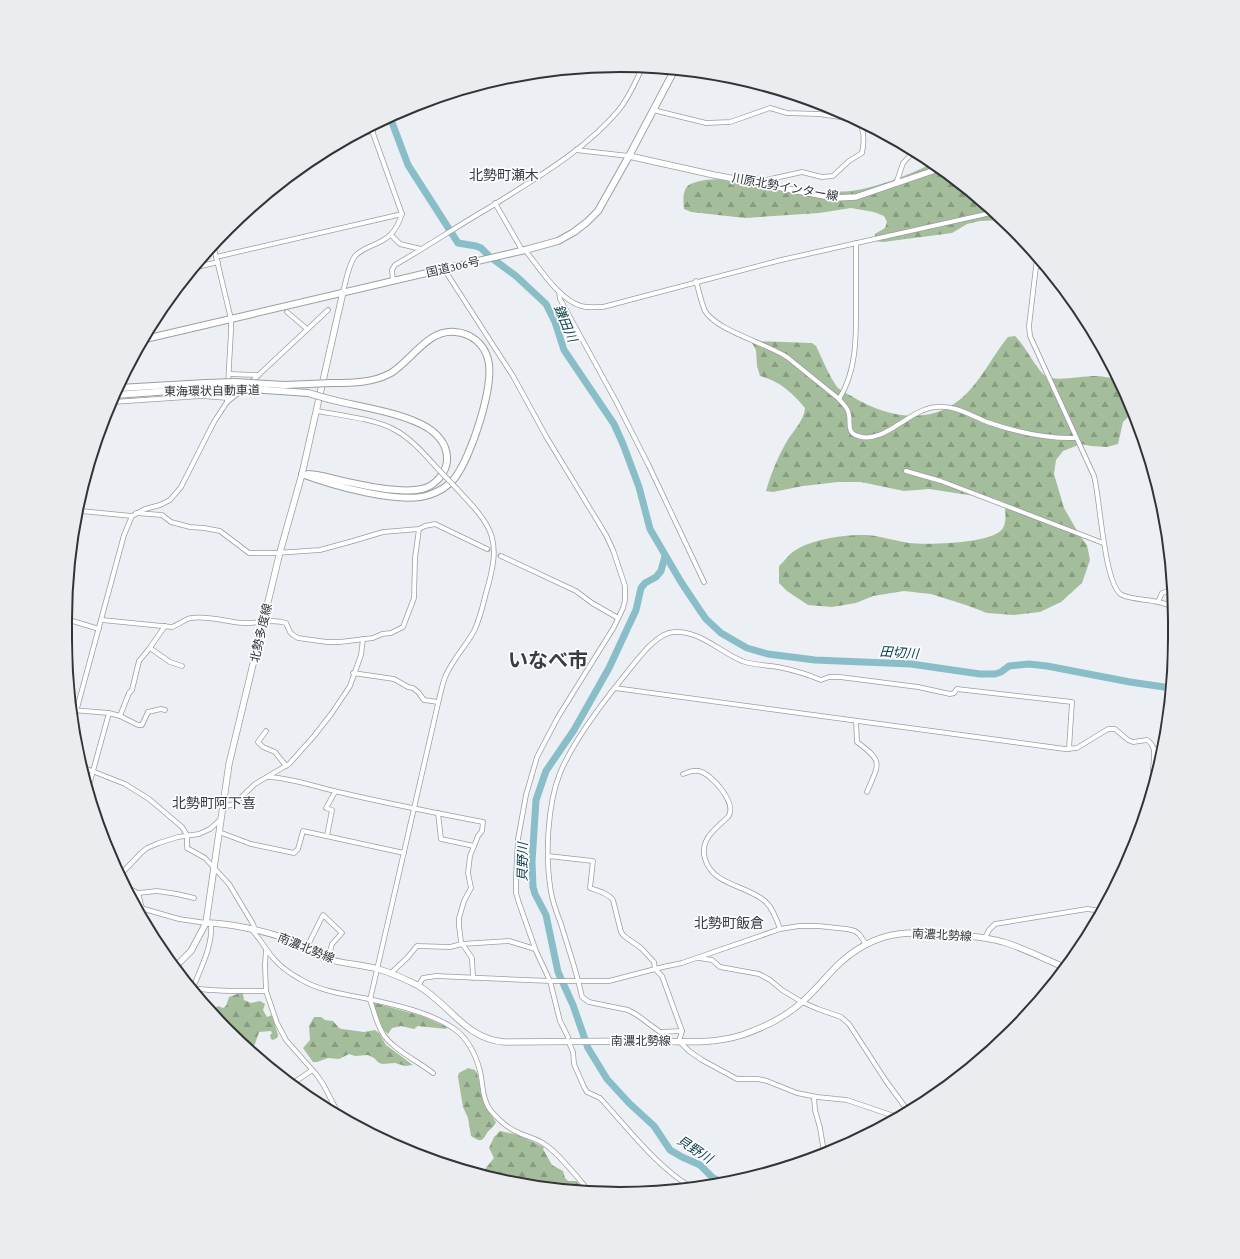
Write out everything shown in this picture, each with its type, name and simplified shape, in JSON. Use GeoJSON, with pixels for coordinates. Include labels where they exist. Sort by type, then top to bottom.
{"type":"FeatureCollection","features":[{"type":"Feature","properties":{"kind":"highway","name":"国道306号"},"geometry":{"type":"LineString","coordinates":[[150,338],[558,241],[588,222],[598,211],[672,75]]}},
{"type":"Feature","properties":{"kind":"highway","name":"東海環状自動車道"},"geometry":{"type":"LineString","coordinates":[[124,388],[235,382],[285,385],[361,382],[382,377],[400,366],[430,339],[450,332],[462,333],[475,339],[485,351],[489,367],[488,384],[482,412],[465,461],[448,485],[439,491],[422,497],[401,498],[356,490],[316,480],[302,474]]}},
{"type":"Feature","properties":{"kind":"highway","name":"東海環状自動車道"},"geometry":{"type":"LineString","coordinates":[[121,396],[252,389],[308,393],[384,412],[414,422],[429,429],[440,438],[447,454],[446,466],[439,478],[430,486],[412,490],[384,488],[317,475],[302,474]]}},
{"type":"Feature","properties":{"kind":"main road","name":"川原北勢インター線"},"geometry":{"type":"LineString","coordinates":[[629,156],[714,175],[835,198],[856,198],[933,171]]}},
{"type":"Feature","properties":{"kind":"main road","name":"北勢多度線"},"geometry":{"type":"LineString","coordinates":[[178,964],[191,951],[209,923],[214,868],[229,764],[280,552],[302,474],[343,292]]}},
{"type":"Feature","properties":{"kind":"main road","name":"南濃北勢線"},"geometry":{"type":"LineString","coordinates":[[209,923],[253,930],[287,939],[328,959],[391,973],[418,986],[440,1002],[467,1028],[485,1038],[504,1042],[679,1042],[707,1041],[742,1035],[777,1020],[802,1002],[838,964],[866,944],[887,936],[915,932],[985,938],[1004,942],[1060,965]]}},
{"type":"Feature","properties":{"kind":"street"},"geometry":{"type":"LineString","coordinates":[[393,280],[392,270],[395,265],[551,169],[576,150],[619,111],[629,97],[640,73]]}},
{"type":"Feature","properties":{"kind":"street"},"geometry":{"type":"LineString","coordinates":[[653,110],[706,123],[736,120],[770,108],[787,113],[819,114],[835,116]]}},
{"type":"Feature","properties":{"kind":"street"},"geometry":{"type":"LineString","coordinates":[[738,179],[744,176],[766,180],[802,172],[822,177],[833,176],[848,161],[862,153],[864,130]]}},
{"type":"Feature","properties":{"kind":"street"},"geometry":{"type":"LineString","coordinates":[[343,292],[351,263],[355,256],[361,250],[382,242],[391,235],[398,226],[402,214],[373,131]]}},
{"type":"Feature","properties":{"kind":"street"},"geometry":{"type":"LineString","coordinates":[[576,150],[629,156]]}},
{"type":"Feature","properties":{"kind":"street"},"geometry":{"type":"LineString","coordinates":[[896,184],[903,162],[910,155]]}},
{"type":"Feature","properties":{"kind":"street"},"geometry":{"type":"LineString","coordinates":[[495,203],[521,251],[559,292],[580,306],[591,308],[603,307],[696,281],[781,260],[987,214]]}},
{"type":"Feature","properties":{"kind":"street"},"geometry":{"type":"LineString","coordinates":[[216,257],[402,214]]}},
{"type":"Feature","properties":{"kind":"street"},"geometry":{"type":"LineString","coordinates":[[391,235],[400,244],[421,249]]}},
{"type":"Feature","properties":{"kind":"street"},"geometry":{"type":"LineString","coordinates":[[839,399],[851,371],[856,343],[856,243]]}},
{"type":"Feature","properties":{"kind":"street"},"geometry":{"type":"LineString","coordinates":[[215,252],[231,319],[228,400]]}},
{"type":"Feature","properties":{"kind":"street"},"geometry":{"type":"LineString","coordinates":[[202,266],[218,262]]}},
{"type":"Feature","properties":{"kind":"street"},"geometry":{"type":"LineString","coordinates":[[1036,266],[1029,326],[1030,336],[1094,476],[1097,488],[1103,543],[1116,589],[1120,594],[1128,597],[1168,605]]}},
{"type":"Feature","properties":{"kind":"street"},"geometry":{"type":"LineString","coordinates":[[445,268],[513,376],[547,438],[606,535],[613,550],[625,586],[625,600],[623,608],[614,627],[536,757],[521,819],[516,893],[535,949],[550,981],[560,1022],[568,1037]]}},
{"type":"Feature","properties":{"kind":"street"},"geometry":{"type":"LineString","coordinates":[[696,281],[705,310],[712,320],[721,326],[778,351],[787,357],[839,399],[848,411],[850,431],[859,437],[878,436],[916,413],[934,407],[944,406],[956,408],[987,422],[1017,431],[1048,437],[1076,438]]}},
{"type":"Feature","properties":{"kind":"street"},"geometry":{"type":"LineString","coordinates":[[559,292],[560,299],[617,403],[649,466],[704,582]]}},
{"type":"Feature","properties":{"kind":"street"},"geometry":{"type":"LineString","coordinates":[[165,710],[161,709],[148,712],[142,726],[120,716],[109,713],[77,710],[124,535],[132,516],[145,509],[160,505],[170,500],[181,488],[214,422],[228,400],[259,375],[328,310]]}},
{"type":"Feature","properties":{"kind":"street"},"geometry":{"type":"LineString","coordinates":[[287,312],[307,329]]}},
{"type":"Feature","properties":{"kind":"street"},"geometry":{"type":"LineString","coordinates":[[229,374],[259,375]]}},
{"type":"Feature","properties":{"kind":"street"},"geometry":{"type":"LineString","coordinates":[[118,402],[202,396],[228,400]]}},
{"type":"Feature","properties":{"kind":"street"},"geometry":{"type":"LineString","coordinates":[[317,411],[375,422],[396,430],[415,445],[479,513],[491,532],[493,543],[494,564],[475,628],[446,675],[438,702],[370,1000],[381,1032],[385,1038],[433,1072]]}},
{"type":"Feature","properties":{"kind":"street"},"geometry":{"type":"LineString","coordinates":[[906,471],[941,481],[1103,543]]}},
{"type":"Feature","properties":{"kind":"street"},"geometry":{"type":"LineString","coordinates":[[84,510],[132,516]]}},
{"type":"Feature","properties":{"kind":"street"},"geometry":{"type":"LineString","coordinates":[[136,513],[162,515],[171,522],[190,527],[220,531],[249,553],[320,550],[383,532],[419,529],[435,524],[487,549]]}},
{"type":"Feature","properties":{"kind":"street"},"geometry":{"type":"LineString","coordinates":[[102,620],[172,627],[190,618],[216,619],[244,623],[263,622],[268,620],[286,623],[293,635],[306,639],[327,642],[373,638],[382,634],[391,633],[403,627],[414,598],[415,558],[419,529]]}},
{"type":"Feature","properties":{"kind":"street"},"geometry":{"type":"LineString","coordinates":[[501,556],[576,591],[592,603],[618,618]]}},
{"type":"Feature","properties":{"kind":"street"},"geometry":{"type":"LineString","coordinates":[[1158,602],[1162,593],[1167,591]]}},
{"type":"Feature","properties":{"kind":"street"},"geometry":{"type":"LineString","coordinates":[[72,621],[99,629]]}},
{"type":"Feature","properties":{"kind":"street"},"geometry":{"type":"LineString","coordinates":[[120,716],[129,693],[132,690],[139,661],[165,626]]}},
{"type":"Feature","properties":{"kind":"street"},"geometry":{"type":"LineString","coordinates":[[682,1031],[660,1032],[628,1010],[585,1000],[582,997],[579,981],[551,893],[548,856],[552,801],[560,773],[570,753],[597,712],[641,655],[666,633],[683,632],[695,636],[742,661],[793,670],[821,680],[829,677],[840,677],[918,687],[950,694],[957,690],[1072,702],[1069,749]]}},
{"type":"Feature","properties":{"kind":"street"},"geometry":{"type":"LineString","coordinates":[[223,807],[234,804],[255,784],[286,766],[310,741],[350,686],[353,673],[361,654],[362,639]]}},
{"type":"Feature","properties":{"kind":"street"},"geometry":{"type":"LineString","coordinates":[[150,648],[170,662],[182,666]]}},
{"type":"Feature","properties":{"kind":"street"},"geometry":{"type":"LineString","coordinates":[[353,673],[394,679],[408,687],[413,688],[424,700],[438,702]]}},
{"type":"Feature","properties":{"kind":"street"},"geometry":{"type":"LineString","coordinates":[[615,688],[1069,749],[1077,748],[1108,728],[1115,729],[1128,740],[1133,742],[1147,740],[1152,743],[1154,749],[1153,762]]}},
{"type":"Feature","properties":{"kind":"street"},"geometry":{"type":"LineString","coordinates":[[91,780],[109,713]]}},
{"type":"Feature","properties":{"kind":"street"},"geometry":{"type":"LineString","coordinates":[[856,721],[857,742],[877,760],[877,766],[867,792]]}},
{"type":"Feature","properties":{"kind":"street"},"geometry":{"type":"LineString","coordinates":[[266,731],[258,742],[275,752],[286,766]]}},
{"type":"Feature","properties":{"kind":"street"},"geometry":{"type":"LineString","coordinates":[[88,770],[125,784],[149,799],[182,827],[187,835],[187,848],[205,858],[229,884],[254,924],[253,930],[266,949],[282,966],[300,979],[312,986],[326,991],[370,1000],[427,1016],[454,1028],[474,1053],[480,1070],[484,1095],[490,1110],[516,1132],[548,1146],[584,1186]]}},
{"type":"Feature","properties":{"kind":"street"},"geometry":{"type":"LineString","coordinates":[[683,774],[690,771],[698,771],[706,774],[715,780],[731,806],[731,813],[706,840],[704,846],[704,857],[707,866],[717,876],[760,897],[767,903],[780,929]]}},
{"type":"Feature","properties":{"kind":"street"},"geometry":{"type":"LineString","coordinates":[[268,777],[280,778],[335,792],[483,822],[482,831],[474,846],[469,864],[468,873],[471,888],[464,901],[458,926],[461,942],[472,958],[473,978]]}},
{"type":"Feature","properties":{"kind":"street"},"geometry":{"type":"LineString","coordinates":[[327,836],[332,810],[326,808],[335,792]]}},
{"type":"Feature","properties":{"kind":"street"},"geometry":{"type":"LineString","coordinates":[[438,813],[441,838],[474,846]]}},
{"type":"Feature","properties":{"kind":"street"},"geometry":{"type":"LineString","coordinates":[[124,870],[148,848],[159,843],[187,835],[199,834],[210,829],[221,819]]}},
{"type":"Feature","properties":{"kind":"street"},"geometry":{"type":"LineString","coordinates":[[219,832],[251,844],[294,853],[298,849],[303,831],[404,854]]}},
{"type":"Feature","properties":{"kind":"street"},"geometry":{"type":"LineString","coordinates":[[548,856],[593,861],[590,888],[611,897],[621,932],[624,936],[641,948],[654,962],[655,969],[662,976],[682,1031],[679,1042],[702,1060],[737,1079],[758,1079],[767,1081],[797,1093],[848,1100],[892,1115]]}},
{"type":"Feature","properties":{"kind":"street"},"geometry":{"type":"LineString","coordinates":[[134,891],[138,893],[157,891],[194,898]]}},
{"type":"Feature","properties":{"kind":"street"},"geometry":{"type":"LineString","coordinates":[[138,893],[141,906]]}},
{"type":"Feature","properties":{"kind":"street"},"geometry":{"type":"LineString","coordinates":[[143,908],[179,919],[209,923],[212,931],[209,946],[194,983]]}},
{"type":"Feature","properties":{"kind":"street"},"geometry":{"type":"LineString","coordinates":[[985,938],[989,930],[995,924],[1087,909],[1096,910]]}},
{"type":"Feature","properties":{"kind":"street"},"geometry":{"type":"LineString","coordinates":[[306,949],[323,915],[342,933],[332,944],[328,959]]}},
{"type":"Feature","properties":{"kind":"street"},"geometry":{"type":"LineString","coordinates":[[418,986],[426,977],[550,981],[609,981],[699,958],[780,929],[799,926],[847,929],[855,931],[866,944]]}},
{"type":"Feature","properties":{"kind":"street"},"geometry":{"type":"LineString","coordinates":[[391,973],[417,946],[450,947],[462,944],[509,941],[535,949]]}},
{"type":"Feature","properties":{"kind":"street"},"geometry":{"type":"LineString","coordinates":[[266,949],[266,991],[277,1023],[286,1040],[323,1084],[335,1107]]}},
{"type":"Feature","properties":{"kind":"street"},"geometry":{"type":"LineString","coordinates":[[699,958],[712,960],[720,967],[759,974],[802,1002],[841,1017],[849,1024],[886,1081],[905,1107]]}},
{"type":"Feature","properties":{"kind":"street"},"geometry":{"type":"LineString","coordinates":[[199,989],[266,991]]}},
{"type":"Feature","properties":{"kind":"street"},"geometry":{"type":"LineString","coordinates":[[572,1043],[576,1071],[587,1092],[600,1098],[664,1166],[685,1183]]}},
{"type":"Feature","properties":{"kind":"street"},"geometry":{"type":"LineString","coordinates":[[296,1081],[312,1070]]}},
{"type":"Feature","properties":{"kind":"street"},"geometry":{"type":"LineString","coordinates":[[814,1096],[815,1110],[823,1148]]}},
{"type":"Feature","properties":{"kind":"green space"},"geometry":{"type":"Polygon","coordinates":[[[927,166],[954,185],[994,220],[980,221],[967,224],[952,233],[883,242],[875,241],[875,234],[885,228],[887,222],[884,216],[874,212],[851,208],[819,213],[745,218],[691,212],[684,209],[685,190],[689,185],[703,180],[714,179],[748,182],[834,192],[851,191],[872,187],[912,173],[927,166]]]}},
{"type":"Feature","properties":{"kind":"green space"},"geometry":{"type":"Polygon","coordinates":[[[1015,336],[1038,368],[1045,376],[1049,378],[1055,379],[1094,376],[1111,378],[1128,417],[1123,422],[1118,444],[1107,447],[1081,444],[1063,451],[1056,460],[1054,474],[1064,508],[1087,545],[1090,560],[1082,583],[1061,602],[1040,612],[1014,615],[987,613],[931,594],[904,591],[873,596],[856,603],[832,607],[808,605],[787,591],[779,583],[779,566],[794,551],[810,543],[839,536],[859,535],[867,535],[918,544],[974,540],[997,533],[1003,528],[1005,519],[1005,504],[982,497],[929,489],[904,491],[861,482],[838,482],[803,486],[773,492],[766,491],[778,459],[787,441],[803,417],[805,408],[785,388],[774,381],[760,376],[757,366],[756,350],[751,341],[812,343],[816,346],[831,378],[840,390],[877,409],[890,413],[916,416],[942,410],[954,404],[977,382],[1008,337],[1015,336]]]}},
{"type":"Feature","properties":{"kind":"green space"},"geometry":{"type":"Polygon","coordinates":[[[240,993],[243,994],[244,1000],[251,1003],[260,1001],[265,1004],[263,1010],[267,1017],[272,1015],[278,1035],[277,1038],[273,1040],[271,1039],[271,1031],[259,1032],[253,1045],[215,1008],[218,1006],[223,1008],[226,1006],[229,997],[240,993]]]}},
{"type":"Feature","properties":{"kind":"green space"},"geometry":{"type":"Polygon","coordinates":[[[375,1003],[422,1016],[447,1027],[446,1029],[418,1026],[414,1029],[401,1026],[392,1028],[388,1034],[383,1029],[373,1004],[375,1003]]]}},
{"type":"Feature","properties":{"kind":"green space"},"geometry":{"type":"Polygon","coordinates":[[[314,1017],[321,1017],[325,1020],[333,1021],[339,1028],[342,1029],[364,1032],[375,1030],[379,1033],[386,1045],[413,1065],[405,1066],[395,1063],[382,1064],[368,1055],[355,1056],[349,1054],[339,1059],[328,1058],[313,1062],[303,1048],[310,1040],[309,1026],[314,1017]]]}},
{"type":"Feature","properties":{"kind":"green space"},"geometry":{"type":"Polygon","coordinates":[[[468,1068],[475,1070],[477,1073],[485,1106],[496,1122],[484,1138],[480,1140],[471,1136],[468,1118],[463,1107],[458,1077],[459,1073],[468,1068]]]}},
{"type":"Feature","properties":{"kind":"green space"},"geometry":{"type":"Polygon","coordinates":[[[500,1131],[518,1135],[544,1147],[543,1149],[552,1165],[563,1171],[565,1178],[568,1181],[576,1181],[581,1186],[548,1182],[485,1170],[494,1158],[489,1148],[494,1137],[500,1131]]]}},
{"type":"Feature","properties":{"kind":"waterway","name":"田切川"},"geometry":{"type":"LineString","coordinates":[[392,122],[408,165],[458,243],[481,248],[489,256],[516,276],[546,304],[555,322],[564,350],[614,424],[639,487],[650,529],[681,582],[699,609],[706,619],[721,633],[747,648],[768,654],[815,660],[911,664],[980,674],[995,674],[1001,672],[1009,666],[1029,664],[1166,687]]}},
{"type":"Feature","properties":{"kind":"waterway","name":"貝野川"},"geometry":{"type":"LineString","coordinates":[[665,556],[661,571],[656,577],[645,583],[641,588],[636,610],[609,668],[574,730],[546,771],[536,800],[532,862],[533,887],[546,915],[558,972],[573,1005],[588,1048],[607,1079],[629,1103],[654,1126],[670,1150],[700,1165],[714,1178]]}},
{"type":"Feature","properties":{"kind":"tunnel"},"geometry":{"type":"LineString","coordinates":[[487,549],[501,556]]}},
{"type":"Feature","properties":{"kind":"district","name":"北勢町瀬木"},"geometry":{"type":"Point","coordinates":[504,175]}},
{"type":"Feature","properties":{"kind":"district","name":"いなべ市"},"geometry":{"type":"Point","coordinates":[548,660]}},
{"type":"Feature","properties":{"kind":"district","name":"北勢町阿下喜"},"geometry":{"type":"Point","coordinates":[214,803]}},
{"type":"Feature","properties":{"kind":"district","name":"北勢町飯倉"},"geometry":{"type":"Point","coordinates":[729,923]}},
{"type":"Feature","properties":{"kind":"water label","name":"鎌田川"},"geometry":{"type":"Point","coordinates":[566,323]}}]}
